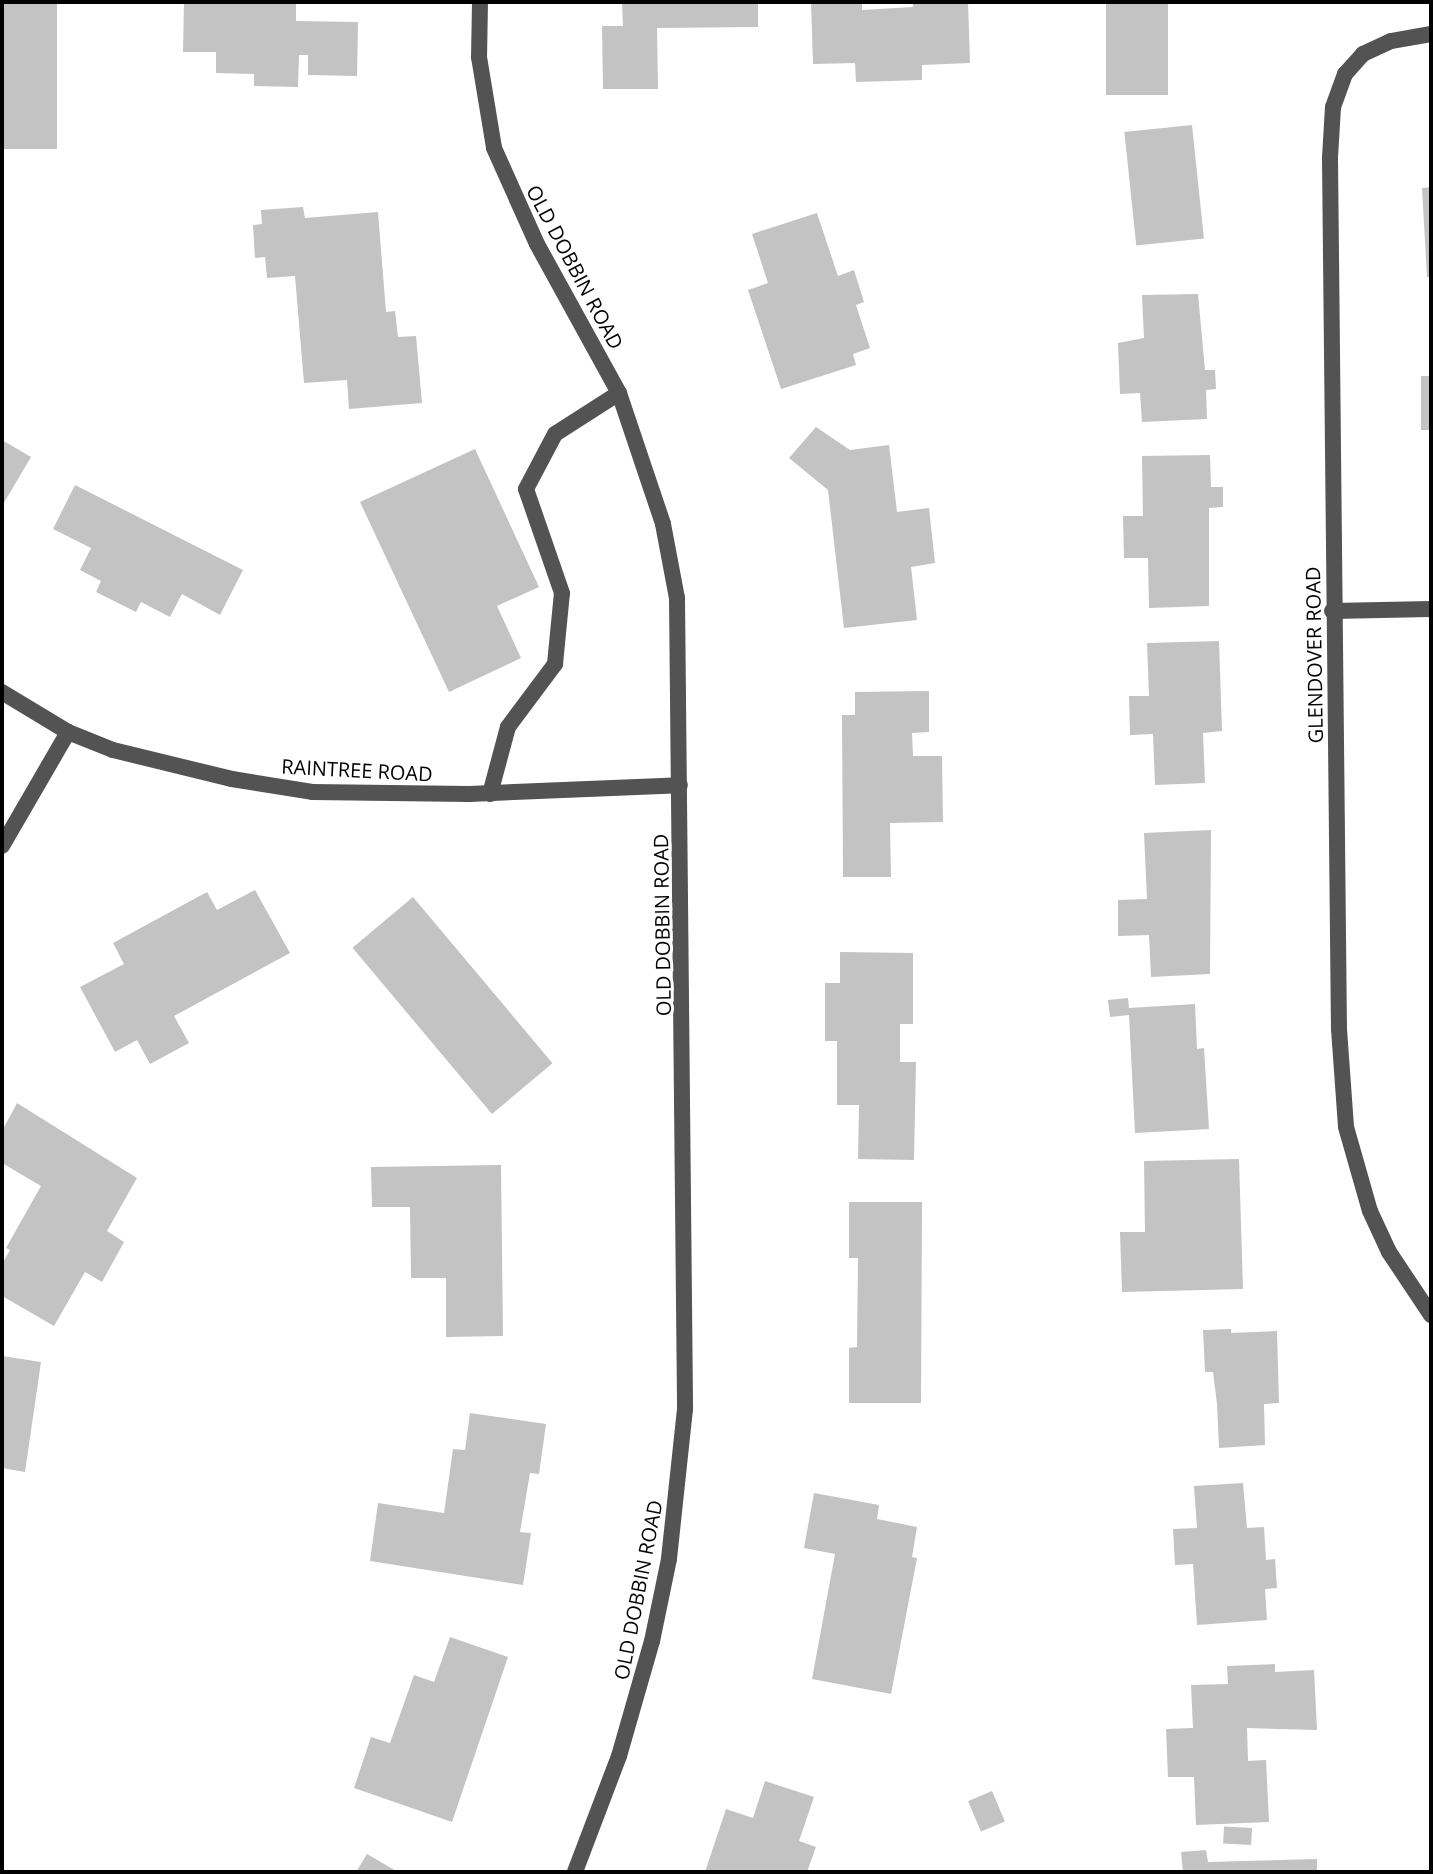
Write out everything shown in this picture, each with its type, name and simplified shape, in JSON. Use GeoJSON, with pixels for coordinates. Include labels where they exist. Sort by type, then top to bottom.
{"type":"FeatureCollection","features":[{"type":"Feature","properties":{"kind":"street","name":"OLD DOBBIN ROAD"},"geometry":{"type":"LineString","coordinates":[[480,2],[479,57],[494,148],[537,244],[619,393],[663,524],[677,598],[687,1321],[680,1475],[652,1641],[619,1756],[575,1872]]}},
{"type":"Feature","properties":{"kind":"street","name":"GLENDOVER ROAD"},"geometry":{"type":"LineString","coordinates":[[1431,34],[1391,41],[1363,54],[1345,74],[1333,107],[1332,611],[1339,1029],[1346,1127],[1370,1211],[1389,1252],[1431,1315]]}},
{"type":"Feature","properties":{"kind":"street"},"geometry":{"type":"LineString","coordinates":[[490,794],[508,727],[555,664],[562,593],[526,489],[555,434],[619,393]]}},
{"type":"Feature","properties":{"kind":"street"},"geometry":{"type":"LineString","coordinates":[[1332,611],[1431,609]]}},
{"type":"Feature","properties":{"kind":"street","name":"RAINTREE ROAD"},"geometry":{"type":"LineString","coordinates":[[2,692],[68,732],[165,765],[312,792],[490,794],[680,785]]}},
{"type":"Feature","properties":{"kind":"street"},"geometry":{"type":"LineString","coordinates":[[2,846],[68,732]]}},
{"type":"Feature","properties":{"kind":"building"},"geometry":{"type":"Polygon","coordinates":[[[2,2],[57,2],[57,149],[2,149],[2,2]]]}},
{"type":"Feature","properties":{"kind":"building"},"geometry":{"type":"Polygon","coordinates":[[[184,2],[296,2],[296,21],[358,22],[357,76],[308,75],[308,55],[299,55],[298,87],[254,86],[254,74],[216,73],[216,52],[183,52],[184,2]]]}},
{"type":"Feature","properties":{"kind":"building"},"geometry":{"type":"Polygon","coordinates":[[[622,2],[758,2],[758,27],[657,28],[658,89],[603,89],[602,26],[623,26],[622,2]]]}},
{"type":"Feature","properties":{"kind":"building"},"geometry":{"type":"Polygon","coordinates":[[[811,2],[862,2],[862,10],[913,7],[913,2],[968,2],[970,63],[922,65],[922,80],[856,82],[855,63],[813,64],[811,2]]]}},
{"type":"Feature","properties":{"kind":"building"},"geometry":{"type":"Polygon","coordinates":[[[1106,2],[1168,2],[1168,95],[1106,95],[1106,2]]]}},
{"type":"Feature","properties":{"kind":"building"},"geometry":{"type":"Polygon","coordinates":[[[1192,125],[1204,238],[1136,245],[1124,132],[1192,125]]]}},
{"type":"Feature","properties":{"kind":"building"},"geometry":{"type":"Polygon","coordinates":[[[1431,187],[1431,277],[1427,277],[1422,188],[1431,187]]]}},
{"type":"Feature","properties":{"kind":"building"},"geometry":{"type":"Polygon","coordinates":[[[303,207],[305,218],[378,212],[386,312],[395,311],[398,337],[416,336],[422,403],[349,409],[347,380],[304,383],[295,276],[267,278],[265,257],[255,258],[253,225],[262,224],[261,210],[303,207]]]}},
{"type":"Feature","properties":{"kind":"building"},"geometry":{"type":"Polygon","coordinates":[[[817,213],[838,276],[854,270],[864,302],[856,305],[870,348],[853,354],[856,365],[781,389],[748,290],[768,283],[752,234],[817,213]]]}},
{"type":"Feature","properties":{"kind":"building"},"geometry":{"type":"Polygon","coordinates":[[[1198,294],[1205,370],[1215,370],[1216,389],[1206,390],[1207,419],[1142,422],[1140,393],[1120,394],[1118,343],[1144,338],[1142,295],[1198,294]]]}},
{"type":"Feature","properties":{"kind":"building"},"geometry":{"type":"Polygon","coordinates":[[[1421,376],[1431,376],[1431,430],[1421,430],[1421,376]]]}},
{"type":"Feature","properties":{"kind":"building"},"geometry":{"type":"Polygon","coordinates":[[[816,427],[850,450],[889,445],[897,512],[929,508],[935,563],[911,567],[917,620],[844,628],[828,490],[789,458],[816,427]]]}},
{"type":"Feature","properties":{"kind":"building"},"geometry":{"type":"Polygon","coordinates":[[[2,440],[31,457],[2,506],[2,440]]]}},
{"type":"Feature","properties":{"kind":"building"},"geometry":{"type":"Polygon","coordinates":[[[475,449],[539,587],[497,606],[521,658],[449,692],[360,502],[475,449]]]}},
{"type":"Feature","properties":{"kind":"building"},"geometry":{"type":"Polygon","coordinates":[[[1210,455],[1211,487],[1223,487],[1223,507],[1209,508],[1209,606],[1149,608],[1148,558],[1124,558],[1123,516],[1143,516],[1142,456],[1210,455]]]}},
{"type":"Feature","properties":{"kind":"building"},"geometry":{"type":"Polygon","coordinates":[[[75,485],[243,570],[220,615],[182,594],[170,617],[141,602],[136,612],[96,592],[101,581],[80,570],[91,548],[53,529],[75,485]]]}},
{"type":"Feature","properties":{"kind":"building"},"geometry":{"type":"Polygon","coordinates":[[[1219,641],[1222,731],[1203,733],[1205,783],[1155,785],[1153,734],[1130,735],[1129,696],[1149,696],[1147,643],[1219,641]]]}},
{"type":"Feature","properties":{"kind":"building"},"geometry":{"type":"Polygon","coordinates":[[[929,691],[929,732],[912,733],[913,756],[942,756],[943,822],[890,823],[891,877],[843,877],[842,715],[855,715],[855,692],[929,691]]]}},
{"type":"Feature","properties":{"kind":"building"},"geometry":{"type":"Polygon","coordinates":[[[1211,830],[1210,974],[1151,977],[1149,935],[1118,936],[1118,900],[1147,899],[1144,833],[1211,830]]]}},
{"type":"Feature","properties":{"kind":"building"},"geometry":{"type":"Polygon","coordinates":[[[255,890],[290,953],[174,1016],[189,1043],[150,1064],[137,1040],[115,1052],[80,987],[124,964],[113,943],[207,892],[217,910],[255,890]]]}},
{"type":"Feature","properties":{"kind":"building"},"geometry":{"type":"Polygon","coordinates":[[[413,897],[552,1063],[492,1114],[352,948],[413,897]]]}},
{"type":"Feature","properties":{"kind":"building"},"geometry":{"type":"Polygon","coordinates":[[[840,952],[913,953],[913,1024],[900,1024],[900,1062],[916,1062],[914,1160],[858,1159],[859,1105],[837,1105],[837,1041],[825,1041],[825,983],[840,983],[840,952]]]}},
{"type":"Feature","properties":{"kind":"building"},"geometry":{"type":"Polygon","coordinates":[[[1128,998],[1129,1008],[1195,1004],[1197,1049],[1204,1048],[1209,1129],[1135,1133],[1129,1015],[1110,1017],[1108,1000],[1128,998]]]}},
{"type":"Feature","properties":{"kind":"building"},"geometry":{"type":"Polygon","coordinates":[[[17,1103],[137,1178],[107,1231],[124,1242],[102,1282],[85,1272],[54,1326],[2,1296],[2,1264],[10,1250],[6,1248],[41,1186],[2,1163],[2,1131],[17,1103]]]}},
{"type":"Feature","properties":{"kind":"building"},"geometry":{"type":"Polygon","coordinates":[[[1239,1159],[1243,1289],[1122,1292],[1120,1232],[1145,1232],[1144,1161],[1239,1159]]]}},
{"type":"Feature","properties":{"kind":"building"},"geometry":{"type":"Polygon","coordinates":[[[501,1165],[503,1336],[446,1337],[446,1278],[411,1278],[410,1207],[372,1207],[371,1167],[501,1165]]]}},
{"type":"Feature","properties":{"kind":"building"},"geometry":{"type":"Polygon","coordinates":[[[849,1202],[922,1202],[921,1403],[849,1403],[849,1348],[857,1347],[858,1258],[849,1258],[849,1202]]]}},
{"type":"Feature","properties":{"kind":"building"},"geometry":{"type":"Polygon","coordinates":[[[1231,1329],[1231,1333],[1277,1331],[1279,1403],[1264,1404],[1265,1445],[1219,1448],[1213,1372],[1205,1372],[1203,1330],[1231,1329]]]}},
{"type":"Feature","properties":{"kind":"building"},"geometry":{"type":"Polygon","coordinates":[[[2,1356],[41,1362],[25,1472],[2,1468],[2,1356]]]}},
{"type":"Feature","properties":{"kind":"building"},"geometry":{"type":"Polygon","coordinates":[[[470,1413],[546,1424],[539,1474],[530,1473],[520,1532],[531,1533],[523,1585],[370,1561],[378,1503],[444,1513],[453,1449],[465,1450],[470,1413]]]}},
{"type":"Feature","properties":{"kind":"building"},"geometry":{"type":"Polygon","coordinates":[[[1243,1483],[1247,1528],[1264,1527],[1266,1560],[1275,1559],[1277,1588],[1265,1589],[1267,1620],[1197,1625],[1193,1564],[1175,1565],[1173,1529],[1197,1528],[1194,1486],[1243,1483]]]}},
{"type":"Feature","properties":{"kind":"building"},"geometry":{"type":"Polygon","coordinates":[[[814,1493],[879,1505],[877,1519],[917,1527],[912,1557],[917,1558],[891,1694],[812,1679],[835,1554],[804,1548],[814,1493]]]}},
{"type":"Feature","properties":{"kind":"building"},"geometry":{"type":"Polygon","coordinates":[[[450,1637],[508,1657],[452,1822],[354,1788],[371,1737],[390,1743],[414,1675],[434,1682],[450,1637]]]}},
{"type":"Feature","properties":{"kind":"building"},"geometry":{"type":"Polygon","coordinates":[[[1275,1664],[1275,1672],[1314,1670],[1317,1730],[1247,1728],[1248,1761],[1266,1760],[1269,1822],[1196,1825],[1194,1777],[1168,1777],[1166,1729],[1193,1728],[1191,1685],[1228,1684],[1227,1666],[1275,1664]]]}},
{"type":"Feature","properties":{"kind":"building"},"geometry":{"type":"Polygon","coordinates":[[[765,1781],[814,1797],[799,1841],[816,1847],[807,1872],[705,1872],[726,1809],[753,1818],[765,1781]]]}},
{"type":"Feature","properties":{"kind":"building"},"geometry":{"type":"Polygon","coordinates":[[[992,1791],[1005,1821],[981,1832],[968,1801],[992,1791]]]}},
{"type":"Feature","properties":{"kind":"building"},"geometry":{"type":"Polygon","coordinates":[[[1224,1827],[1252,1828],[1251,1845],[1223,1844],[1224,1827]]]}},
{"type":"Feature","properties":{"kind":"building"},"geometry":{"type":"Polygon","coordinates":[[[1206,1850],[1208,1862],[1317,1859],[1317,1872],[1183,1872],[1181,1852],[1206,1850]]]}},
{"type":"Feature","properties":{"kind":"building"},"geometry":{"type":"Polygon","coordinates":[[[367,1854],[398,1872],[356,1872],[367,1854]]]}}]}
